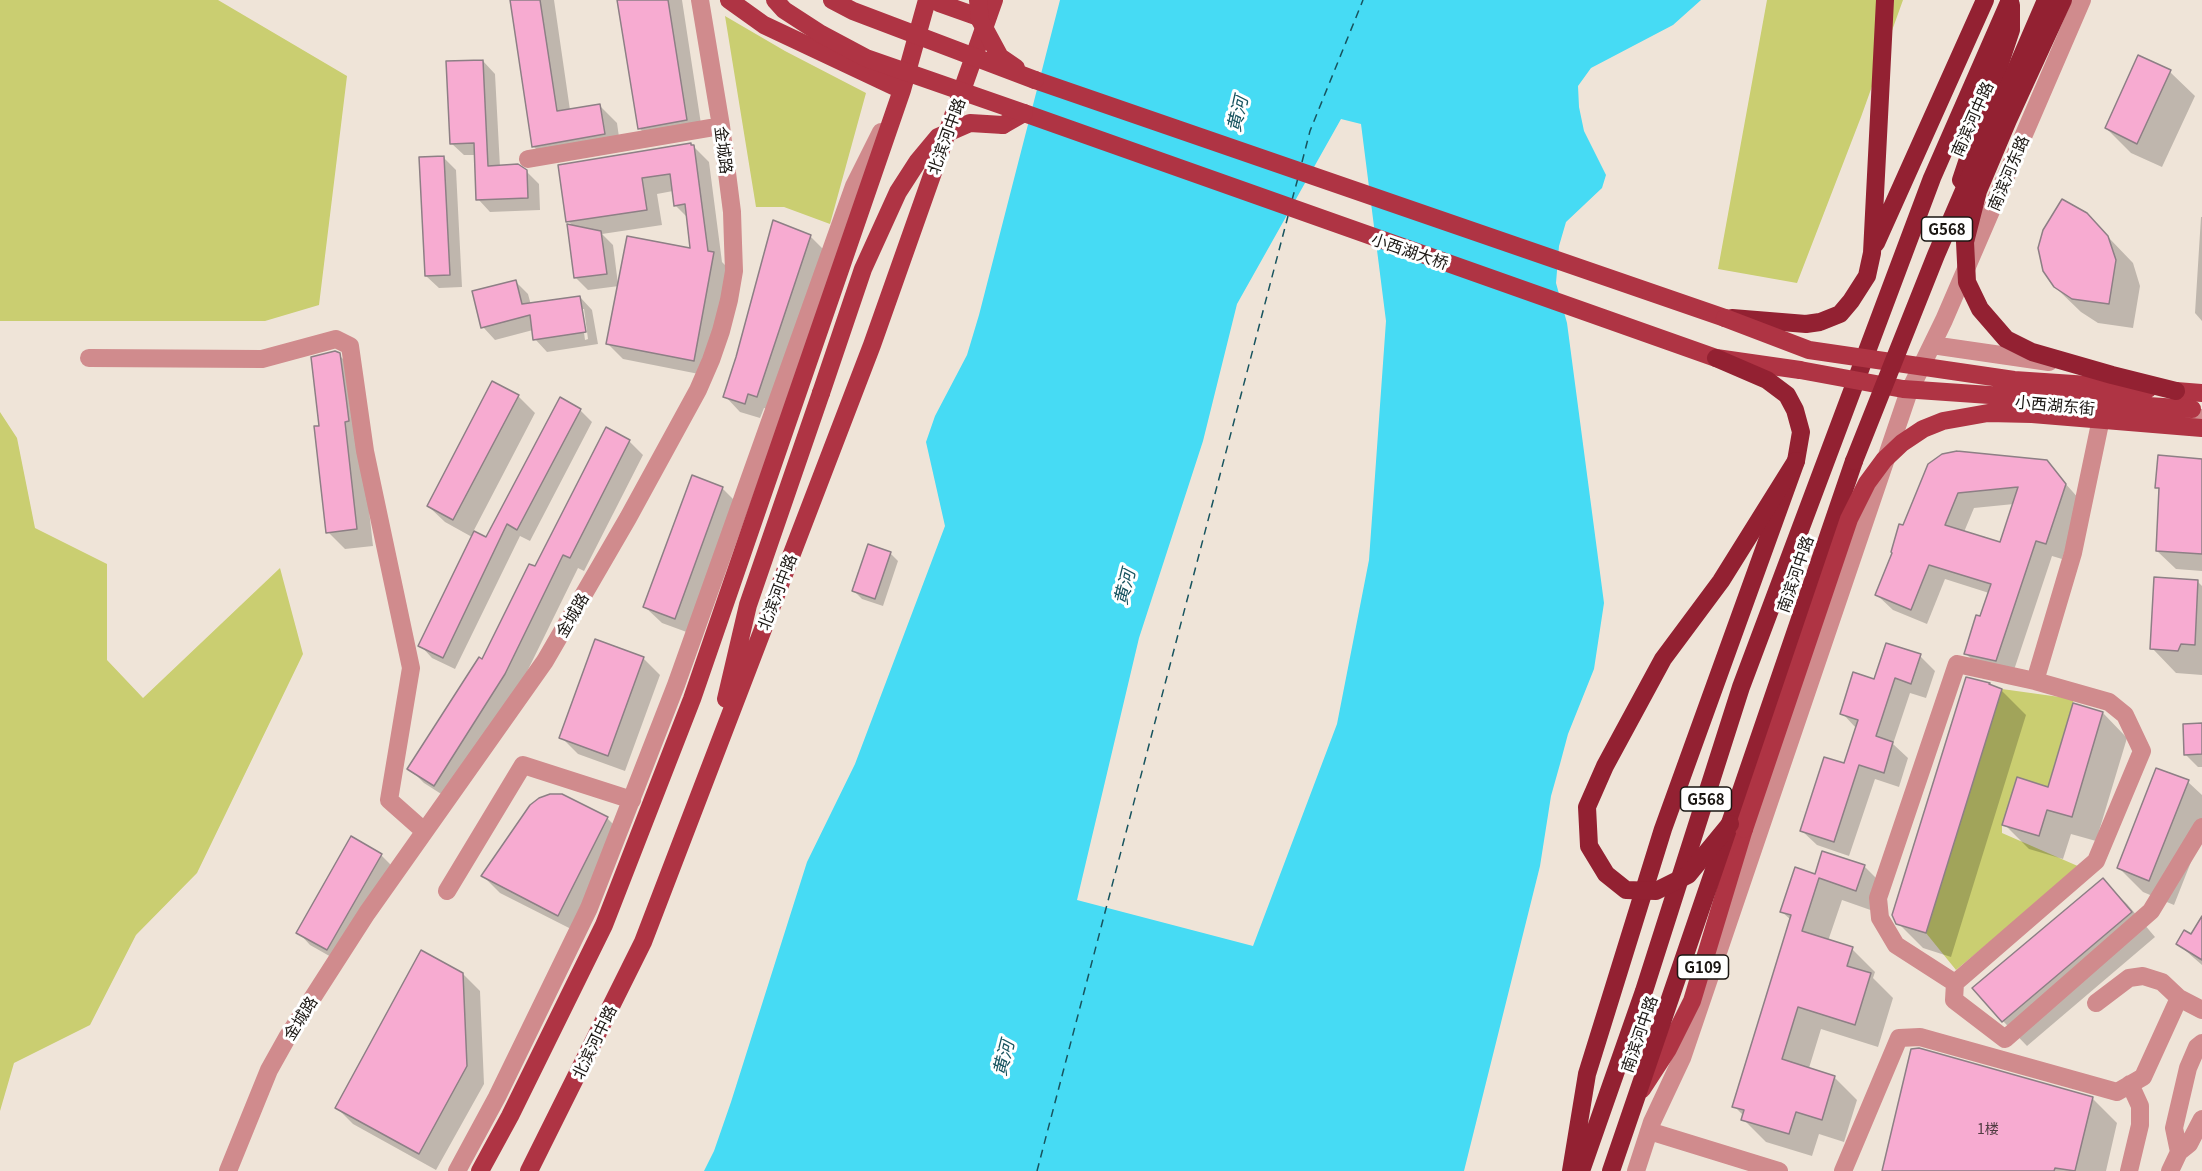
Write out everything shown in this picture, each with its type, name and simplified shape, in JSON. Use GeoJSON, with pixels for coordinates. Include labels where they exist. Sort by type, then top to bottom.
{"type":"FeatureCollection","features":[{"type":"Feature","properties":{"kind":"highway"},"geometry":{"type":"LineString","coordinates":[[1725,318],[1806,324],[1820,322],[1840,314],[1867,276],[1872,253],[1885,0]]}},
{"type":"Feature","properties":{"kind":"highway"},"geometry":{"type":"LineString","coordinates":[[1872,253],[1985,0]]}},
{"type":"Feature","properties":{"kind":"highway"},"geometry":{"type":"LineString","coordinates":[[1936,255],[2011,30],[2010,0]]}},
{"type":"Feature","properties":{"kind":"highway","name":"南滨河中路"},"geometry":{"type":"LineString","coordinates":[[1581,1171],[1644,991],[1746,676],[1932,178],[2010,0]]}},
{"type":"Feature","properties":{"kind":"highway","name":"南滨河中路"},"geometry":{"type":"LineString","coordinates":[[1611,1171],[1737,826],[1854,461],[1936,255],[2046,0]]}},
{"type":"Feature","properties":{"kind":"highway"},"geometry":{"type":"LineString","coordinates":[[2063,0],[2007,120],[1978,191],[1965,242],[1967,282],[1980,309],[2006,339],[2032,352],[2176,391]]}},
{"type":"Feature","properties":{"kind":"highway"},"geometry":{"type":"LineString","coordinates":[[1571,1171],[1587,1074],[1663,830],[1796,461],[1801,432],[1795,410],[1787,395],[1767,380],[1716,358]]}},
{"type":"Feature","properties":{"kind":"highway"},"geometry":{"type":"LineString","coordinates":[[1737,826],[1688,875],[1656,891],[1626,890],[1606,874],[1589,846],[1587,807],[1605,766],[1663,659],[1721,581],[1796,461]]}},
{"type":"Feature","properties":{"kind":"main road"},"geometry":{"type":"LineString","coordinates":[[729,0],[764,25],[902,90]]}},
{"type":"Feature","properties":{"kind":"main road","name":"小西湖大桥"},"geometry":{"type":"LineString","coordinates":[[775,0],[784,10],[821,34],[866,58],[1716,358],[1800,370],[1903,389],[2199,413]]}},
{"type":"Feature","properties":{"kind":"main road"},"geometry":{"type":"LineString","coordinates":[[832,0],[853,11],[1035,80],[1725,318],[1809,350],[2014,380],[2202,392]]}},
{"type":"Feature","properties":{"kind":"main road"},"geometry":{"type":"LineString","coordinates":[[978,0],[980,20],[1000,57],[1035,80]]}},
{"type":"Feature","properties":{"kind":"main road","name":"北滨河中路"},"geometry":{"type":"LineString","coordinates":[[529,1171],[643,942],[872,345],[994,0]]}},
{"type":"Feature","properties":{"kind":"main road"},"geometry":{"type":"LineString","coordinates":[[480,1171],[510,1116],[604,925],[692,699],[902,90],[935,1],[987,20]]}},
{"type":"Feature","properties":{"kind":"main road"},"geometry":{"type":"LineString","coordinates":[[711,765],[748,605],[863,269],[898,192],[918,161],[938,137],[970,123],[1004,125],[1024,113]]}},
{"type":"Feature","properties":{"kind":"main road"},"geometry":{"type":"LineString","coordinates":[[1737,826],[1849,519],[1867,483],[1884,460],[1923,429],[1943,421],[1988,413],[2199,413]]}},
{"type":"Feature","properties":{"kind":"main road"},"geometry":{"type":"LineString","coordinates":[[2099,414],[2202,428]]}},
{"type":"Feature","properties":{"kind":"street","name":"金城路"},"geometry":{"type":"LineString","coordinates":[[228,1171],[269,1070],[288,1036],[367,913],[545,661],[633,508],[698,390],[711,360],[721,331],[734,271],[732,212],[721,126],[700,0]]}},
{"type":"Feature","properties":{"kind":"street","name":"南滨河东路"},"geometry":{"type":"LineString","coordinates":[[1932,345],[2082,0]]}},
{"type":"Feature","properties":{"kind":"street"},"geometry":{"type":"LineString","coordinates":[[457,1171],[589,908],[680,674],[854,186],[902,90]]}},
{"type":"Feature","properties":{"kind":"street"},"geometry":{"type":"LineString","coordinates":[[528,159],[721,126]]}},
{"type":"Feature","properties":{"kind":"street"},"geometry":{"type":"LineString","coordinates":[[89,358],[262,359],[336,339],[350,346],[365,451],[411,668],[389,800],[424,831]]}},
{"type":"Feature","properties":{"kind":"street"},"geometry":{"type":"LineString","coordinates":[[1636,1171],[1649,1131],[1682,1058],[1908,394],[1932,345],[2202,386]]}},
{"type":"Feature","properties":{"kind":"street","name":"小西湖东街"},"geometry":{"type":"LineString","coordinates":[[1908,394],[2099,414]]}},
{"type":"Feature","properties":{"kind":"street"},"geometry":{"type":"LineString","coordinates":[[2035,681],[2073,552],[2099,414]]}},
{"type":"Feature","properties":{"kind":"street"},"geometry":{"type":"LineString","coordinates":[[1955,983],[1896,945],[1880,918],[1878,898],[1956,664],[2035,681],[2109,702],[2126,715],[2142,751],[2096,861],[1955,983],[1954,1000],[2005,1039],[2151,911],[2202,827]]}},
{"type":"Feature","properties":{"kind":"street"},"geometry":{"type":"LineString","coordinates":[[447,891],[523,765],[632,800]]}},
{"type":"Feature","properties":{"kind":"street"},"geometry":{"type":"LineString","coordinates":[[2096,1003],[2129,978],[2143,976],[2162,982],[2179,998],[2202,1010]]}},
{"type":"Feature","properties":{"kind":"street"},"geometry":{"type":"LineString","coordinates":[[1843,1171],[1899,1038],[1920,1037],[2117,1092],[2143,1077],[2179,998]]}},
{"type":"Feature","properties":{"kind":"street"},"geometry":{"type":"LineString","coordinates":[[2179,1152],[2174,1128],[2188,1068],[2197,1047],[2202,1043]]}},
{"type":"Feature","properties":{"kind":"street"},"geometry":{"type":"LineString","coordinates":[[2129,1171],[2140,1125],[2140,1106],[2130,1084]]}},
{"type":"Feature","properties":{"kind":"street"},"geometry":{"type":"LineString","coordinates":[[2170,1171],[2179,1152],[2189,1144],[2202,1119]]}},
{"type":"Feature","properties":{"kind":"street"},"geometry":{"type":"LineString","coordinates":[[1649,1131],[1779,1171]]}},
{"type":"Feature","properties":{"kind":"green space"},"geometry":{"type":"Polygon","coordinates":[[[0,0],[218,0],[347,76],[319,305],[265,321],[0,321],[0,0]]]}},
{"type":"Feature","properties":{"kind":"green space"},"geometry":{"type":"Polygon","coordinates":[[[1767,0],[1903,0],[1797,283],[1718,269],[1767,0]]]}},
{"type":"Feature","properties":{"kind":"green space"},"geometry":{"type":"Polygon","coordinates":[[[725,16],[785,51],[866,93],[830,224],[784,207],[756,207],[725,16]]]}},
{"type":"Feature","properties":{"kind":"green space"},"geometry":{"type":"Polygon","coordinates":[[[0,412],[17,438],[35,528],[107,564],[107,660],[143,698],[280,568],[303,654],[197,873],[136,935],[90,1025],[14,1063],[0,1111],[0,412]]]}},
{"type":"Feature","properties":{"kind":"green space"},"geometry":{"type":"Polygon","coordinates":[[[2002,689],[2074,699],[2048,787],[2017,777],[2002,825],[2002,833],[2080,867],[1956,970],[1926,933],[2002,689]]]}},
{"type":"Feature","properties":{"kind":"water","name":"黄河"},"geometry":{"type":"Polygon","coordinates":[[[1060,0],[1701,0],[1673,25],[1591,68],[1578,86],[1584,131],[1606,175],[1602,188],[1566,222],[1559,246],[1556,283],[1567,323],[1604,603],[1594,669],[1568,734],[1551,796],[1540,866],[1464,1171],[704,1171],[714,1151],[731,1102],[807,862],[855,764],[945,526],[926,442],[935,416],[967,355],[1060,0]],[[1341,119],[1237,304],[1203,441],[1139,638],[1077,900],[1253,946],[1337,724],[1369,560],[1386,321],[1361,124],[1341,119]]]}},
{"type":"Feature","properties":{"kind":"building"},"geometry":{"type":"Polygon","coordinates":[[[510,0],[540,0],[557,111],[600,104],[605,134],[532,147],[510,0]]]}},
{"type":"Feature","properties":{"kind":"building"},"geometry":{"type":"Polygon","coordinates":[[[617,0],[668,0],[687,120],[638,129],[617,0]]]}},
{"type":"Feature","properties":{"kind":"building"},"geometry":{"type":"Polygon","coordinates":[[[2138,55],[2171,70],[2137,144],[2105,128],[2138,55]]]}},
{"type":"Feature","properties":{"kind":"building"},"geometry":{"type":"Polygon","coordinates":[[[483,60],[488,166],[518,164],[527,170],[528,198],[476,200],[474,143],[450,144],[446,61],[483,60]]]}},
{"type":"Feature","properties":{"kind":"building"},"geometry":{"type":"Polygon","coordinates":[[[691,143],[694,145],[708,251],[714,252],[694,361],[606,344],[627,236],[690,248],[685,204],[674,206],[670,174],[642,178],[647,210],[566,222],[558,165],[691,143]]]}},
{"type":"Feature","properties":{"kind":"building"},"geometry":{"type":"Polygon","coordinates":[[[444,156],[450,275],[425,276],[419,157],[444,156]]]}},
{"type":"Feature","properties":{"kind":"building"},"geometry":{"type":"Polygon","coordinates":[[[2062,199],[2087,213],[2108,236],[2116,260],[2109,304],[2072,299],[2054,287],[2043,271],[2038,248],[2043,230],[2062,199]]]}},
{"type":"Feature","properties":{"kind":"building"},"geometry":{"type":"Polygon","coordinates":[[[773,220],[811,235],[757,397],[748,394],[745,404],[723,397],[773,220]]]}},
{"type":"Feature","properties":{"kind":"building"},"geometry":{"type":"Polygon","coordinates":[[[567,224],[601,231],[607,274],[574,278],[567,224]]]}},
{"type":"Feature","properties":{"kind":"building"},"geometry":{"type":"Polygon","coordinates":[[[516,280],[522,304],[580,296],[586,332],[533,340],[530,315],[481,328],[472,291],[516,280]]]}},
{"type":"Feature","properties":{"kind":"building"},"geometry":{"type":"Polygon","coordinates":[[[335,351],[340,353],[349,421],[345,422],[357,529],[326,533],[314,426],[319,426],[311,357],[335,351]]]}},
{"type":"Feature","properties":{"kind":"building"},"geometry":{"type":"Polygon","coordinates":[[[492,381],[519,395],[453,520],[427,506],[492,381]]]}},
{"type":"Feature","properties":{"kind":"building"},"geometry":{"type":"Polygon","coordinates":[[[560,397],[581,409],[517,530],[507,524],[443,658],[418,646],[474,531],[486,537],[560,397]]]}},
{"type":"Feature","properties":{"kind":"building"},"geometry":{"type":"Polygon","coordinates":[[[606,427],[630,440],[570,558],[563,555],[505,674],[434,786],[407,769],[479,657],[482,659],[529,564],[535,566],[606,427]]]}},
{"type":"Feature","properties":{"kind":"building"},"geometry":{"type":"Polygon","coordinates":[[[1957,451],[2047,460],[2066,484],[2046,544],[2036,541],[1996,661],[1964,654],[1976,615],[1980,616],[1991,584],[1929,565],[1911,610],[1875,595],[1892,553],[1899,524],[1903,525],[1928,464],[1942,454],[1957,451]],[[2018,487],[1958,493],[1945,525],[2000,542],[2018,487]]]}},
{"type":"Feature","properties":{"kind":"building"},"geometry":{"type":"Polygon","coordinates":[[[2158,455],[2202,459],[2202,554],[2156,551],[2159,488],[2155,488],[2158,455]]]}},
{"type":"Feature","properties":{"kind":"building"},"geometry":{"type":"Polygon","coordinates":[[[692,475],[723,487],[675,619],[643,607],[692,475]]]}},
{"type":"Feature","properties":{"kind":"building"},"geometry":{"type":"Polygon","coordinates":[[[868,544],[891,552],[875,599],[852,591],[868,544]]]}},
{"type":"Feature","properties":{"kind":"building"},"geometry":{"type":"Polygon","coordinates":[[[2154,577],[2198,580],[2195,645],[2181,644],[2178,651],[2150,649],[2154,577]]]}},
{"type":"Feature","properties":{"kind":"building"},"geometry":{"type":"Polygon","coordinates":[[[595,639],[644,657],[608,756],[559,738],[595,639]]]}},
{"type":"Feature","properties":{"kind":"building"},"geometry":{"type":"Polygon","coordinates":[[[1886,643],[1921,654],[1911,684],[1895,678],[1876,736],[1893,742],[1884,773],[1859,765],[1834,842],[1800,831],[1824,757],[1844,763],[1858,720],[1840,714],[1853,672],[1874,679],[1886,643]]]}},
{"type":"Feature","properties":{"kind":"building"},"geometry":{"type":"Polygon","coordinates":[[[1966,677],[1990,683],[2002,689],[1926,933],[1896,924],[1892,915],[1966,677]]]}},
{"type":"Feature","properties":{"kind":"building"},"geometry":{"type":"Polygon","coordinates":[[[2073,703],[2103,712],[2072,817],[2047,810],[2039,836],[2002,825],[2017,777],[2048,787],[2073,703]]]}},
{"type":"Feature","properties":{"kind":"building"},"geometry":{"type":"Polygon","coordinates":[[[2202,723],[2202,754],[2184,755],[2183,724],[2202,723]]]}},
{"type":"Feature","properties":{"kind":"building"},"geometry":{"type":"Polygon","coordinates":[[[2156,768],[2189,780],[2149,881],[2117,868],[2156,768]]]}},
{"type":"Feature","properties":{"kind":"building"},"geometry":{"type":"Polygon","coordinates":[[[550,794],[562,794],[608,817],[558,916],[481,876],[530,805],[550,794]]]}},
{"type":"Feature","properties":{"kind":"building"},"geometry":{"type":"Polygon","coordinates":[[[351,836],[382,854],[327,950],[296,933],[351,836]]]}},
{"type":"Feature","properties":{"kind":"building"},"geometry":{"type":"Polygon","coordinates":[[[1822,851],[1865,865],[1856,891],[1819,878],[1802,931],[1853,947],[1847,966],[1871,973],[1855,1025],[1798,1007],[1782,1059],[1835,1076],[1822,1120],[1796,1112],[1789,1134],[1741,1120],[1744,1110],[1732,1107],[1791,915],[1780,912],[1795,867],[1815,874],[1822,851]]]}},
{"type":"Feature","properties":{"kind":"building"},"geometry":{"type":"Polygon","coordinates":[[[2103,878],[2132,912],[2002,1022],[1972,988],[2103,878]]]}},
{"type":"Feature","properties":{"kind":"building"},"geometry":{"type":"Polygon","coordinates":[[[2202,916],[2202,960],[2176,944],[2184,930],[2191,934],[2202,916]]]}},
{"type":"Feature","properties":{"kind":"building"},"geometry":{"type":"Polygon","coordinates":[[[421,950],[463,973],[467,1066],[419,1154],[335,1108],[421,950]]]}},
{"type":"Feature","properties":{"kind":"building"},"geometry":{"type":"Polygon","coordinates":[[[1919,1048],[2093,1097],[2075,1171],[2055,1168],[2054,1171],[1882,1171],[1911,1049],[1919,1048]]]}},
{"type":"Feature","properties":{"kind":"ferry route"},"geometry":{"type":"LineString","coordinates":[[1302,162],[1310,131],[1363,0]]}},
{"type":"Feature","properties":{"kind":"ferry route"},"geometry":{"type":"LineString","coordinates":[[1292,200],[1298,178]]}},
{"type":"Feature","properties":{"kind":"ferry route"},"geometry":{"type":"LineString","coordinates":[[1037,1171],[1288,216]]}}]}
